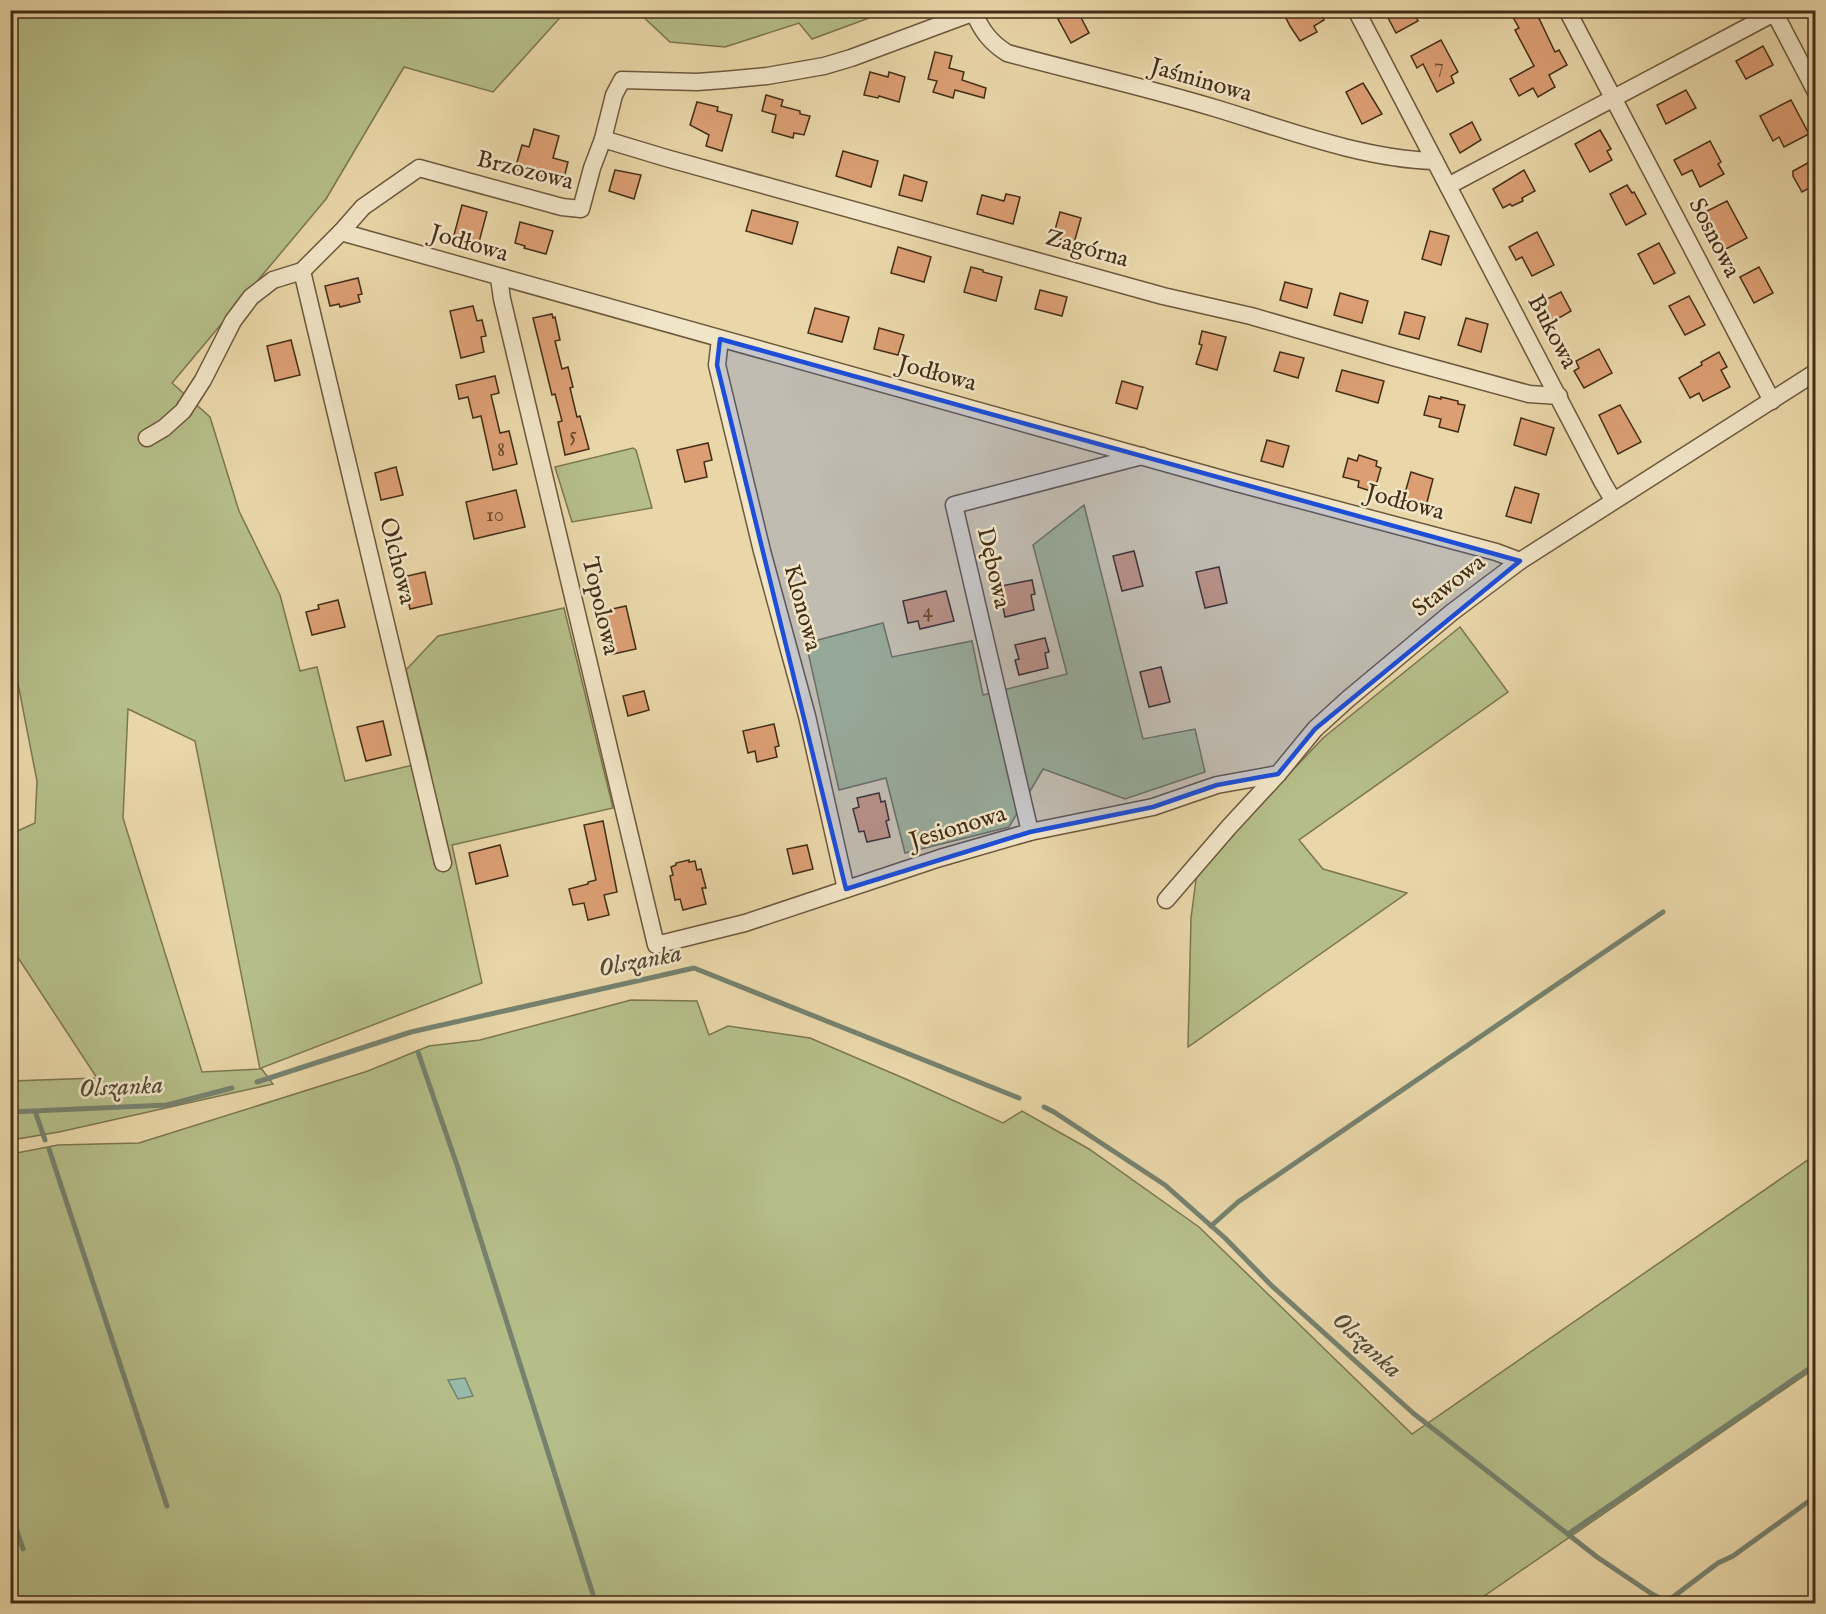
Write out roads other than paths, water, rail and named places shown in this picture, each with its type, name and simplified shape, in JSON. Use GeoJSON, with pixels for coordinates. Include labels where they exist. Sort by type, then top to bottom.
{"type":"FeatureCollection","features":[{"type":"Feature","properties":{"kind":"street","name":"Bukowa"},"geometry":{"type":"LineString","coordinates":[[1356,10],[1613,500]]}},
{"type":"Feature","properties":{"kind":"street","name":"Sosnowa"},"geometry":{"type":"LineString","coordinates":[[1567,10],[1772,401]]}},
{"type":"Feature","properties":{"kind":"street","name":"Jaśminowa"},"geometry":{"type":"LineString","coordinates":[[977,12],[981,30],[994,45],[1007,53],[1216,108],[1353,148],[1407,160],[1435,161]]}},
{"type":"Feature","properties":{"kind":"street","name":"Brzozowa"},"geometry":{"type":"LineString","coordinates":[[147,438],[165,428],[183,411],[233,321],[251,297],[273,280],[302,271],[363,207],[419,168],[562,207],[581,209],[614,95],[622,80],[697,82],[779,74],[824,66],[977,12]]}},
{"type":"Feature","properties":{"kind":"street"},"geometry":{"type":"LineString","coordinates":[[1448,186],[1773,12],[1815,92]]}},
{"type":"Feature","properties":{"kind":"street","name":"Zagórna"},"geometry":{"type":"LineString","coordinates":[[603,139],[1163,296],[1251,316],[1529,394],[1559,396]]}},
{"type":"Feature","properties":{"kind":"street","name":"Jodłowa"},"geometry":{"type":"LineString","coordinates":[[341,232],[1233,482],[1496,552],[1520,561]]}},
{"type":"Feature","properties":{"kind":"street","name":"Olchowa"},"geometry":{"type":"LineString","coordinates":[[302,271],[443,862]]}},
{"type":"Feature","properties":{"kind":"street","name":"Topolowa"},"geometry":{"type":"LineString","coordinates":[[499,278],[656,945]]}},
{"type":"Feature","properties":{"kind":"street","name":"Klonowa"},"geometry":{"type":"LineString","coordinates":[[720,339],[717,365],[762,550],[807,716],[846,889]]}},
{"type":"Feature","properties":{"kind":"street","name":"Stawowa"},"geometry":{"type":"LineString","coordinates":[[1166,900],[1315,729],[1451,613],[1520,561],[1815,372]]}},
{"type":"Feature","properties":{"kind":"street","name":"Dębowa"},"geometry":{"type":"LineString","coordinates":[[1030,832],[954,505],[1142,456]]}},
{"type":"Feature","properties":{"kind":"street","name":"Jesionowa"},"geometry":{"type":"LineString","coordinates":[[656,945],[745,923],[940,858],[1030,832],[1153,807],[1217,785],[1278,774]]}},
{"type":"Feature","properties":{"kind":"waterway"},"geometry":{"type":"LineString","coordinates":[[1211,1226],[1238,1202],[1663,912]]}},
{"type":"Feature","properties":{"kind":"waterway","name":"Olszanka"},"geometry":{"type":"LineString","coordinates":[[257,1082],[411,1032],[694,968],[1019,1098]]}},
{"type":"Feature","properties":{"kind":"waterway"},"geometry":{"type":"LineString","coordinates":[[418,1052],[458,1168],[596,1604]]}},
{"type":"Feature","properties":{"kind":"waterway","name":"Olszanka"},"geometry":{"type":"LineString","coordinates":[[10,1112],[167,1105],[232,1088]]}},
{"type":"Feature","properties":{"kind":"waterway","name":"Olszanka"},"geometry":{"type":"LineString","coordinates":[[1044,1107],[1165,1185],[1225,1238],[1271,1285],[1413,1413],[1597,1557],[1671,1604]]}},
{"type":"Feature","properties":{"kind":"waterway"},"geometry":{"type":"LineString","coordinates":[[35,1111],[45,1140]]}},
{"type":"Feature","properties":{"kind":"waterway"},"geometry":{"type":"LineString","coordinates":[[49,1149],[167,1506]]}},
{"type":"Feature","properties":{"kind":"waterway"},"geometry":{"type":"LineString","coordinates":[[1568,1534],[1816,1364]]}},
{"type":"Feature","properties":{"kind":"waterway"},"geometry":{"type":"LineString","coordinates":[[1665,1603],[1718,1563],[1733,1556],[1816,1496]]}},
{"type":"Feature","properties":{"kind":"waterway"},"geometry":{"type":"LineString","coordinates":[[10,1510],[23,1549]]}}]}
